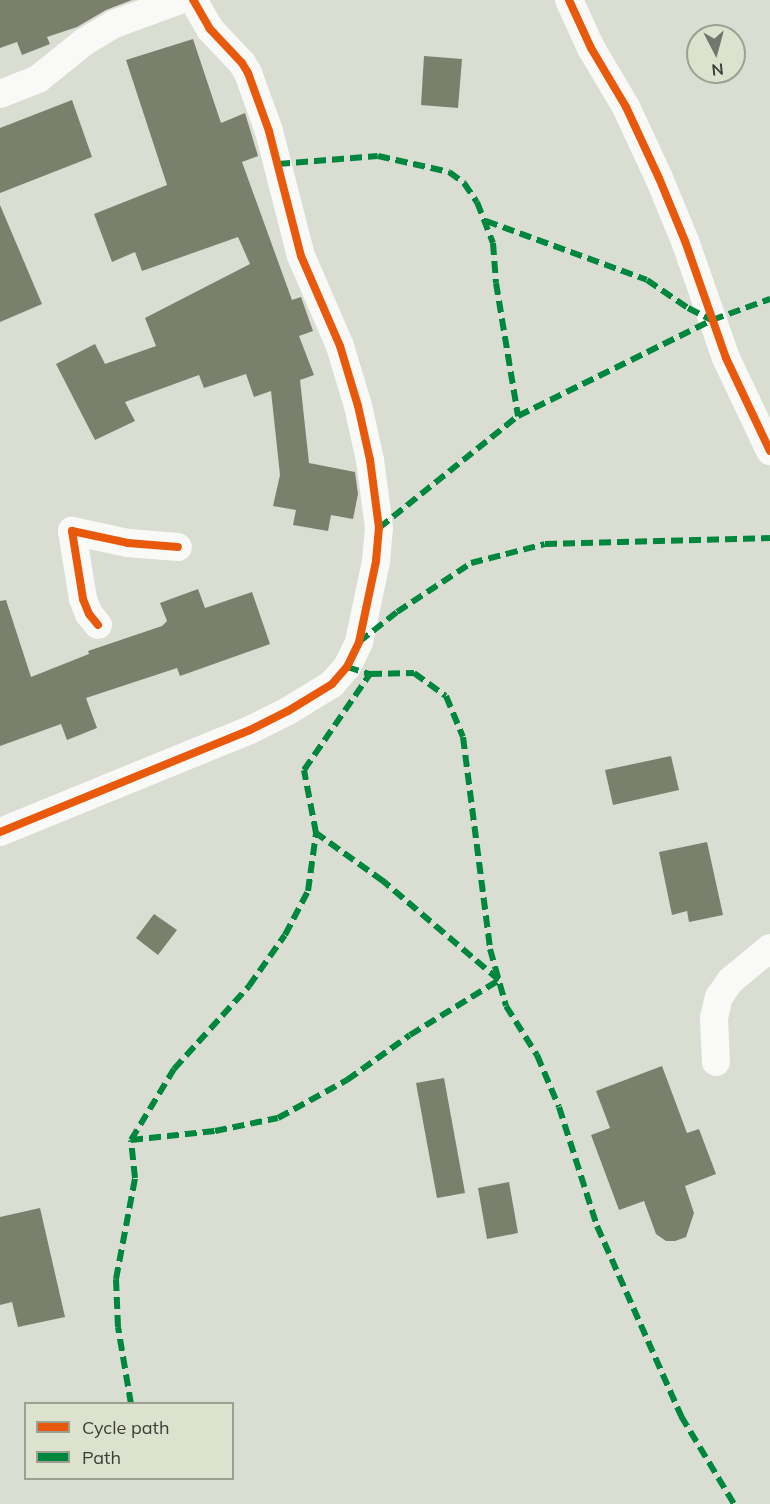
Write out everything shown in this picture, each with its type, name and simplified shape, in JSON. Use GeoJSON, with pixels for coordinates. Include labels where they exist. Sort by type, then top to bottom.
{"type":"FeatureCollection","features":[{"type":"Feature","properties":{"kind":"street"},"geometry":{"type":"LineString","coordinates":[[0,94],[39,79],[84,42],[114,24],[180,0]]}},
{"type":"Feature","properties":{"kind":"street"},"geometry":{"type":"LineString","coordinates":[[0,832],[250,730],[288,711],[332,684],[347,667],[359,642],[376,561],[379,528],[370,460],[358,406],[340,346],[301,256],[269,131],[248,73],[242,63],[210,28],[192,0]]}},
{"type":"Feature","properties":{"kind":"street"},"geometry":{"type":"LineString","coordinates":[[569,0],[591,48],[626,107],[659,178],[685,241],[726,358],[770,451]]}},
{"type":"Feature","properties":{"kind":"street"},"geometry":{"type":"LineString","coordinates":[[98,625],[89,614],[83,599],[72,531],[128,543],[177,547]]}},
{"type":"Feature","properties":{"kind":"street"},"geometry":{"type":"LineString","coordinates":[[716,1062],[714,1018],[719,997],[730,981],[770,948]]}},
{"type":"Feature","properties":{"kind":"building"},"geometry":{"type":"Polygon","coordinates":[[[0,0],[132,0],[106,10],[77,27],[47,37],[50,44],[22,55],[17,42],[0,48],[0,0]]]}},
{"type":"Feature","properties":{"kind":"building"},"geometry":{"type":"Polygon","coordinates":[[[193,39],[221,123],[245,113],[258,156],[242,162],[292,300],[301,297],[313,331],[299,336],[314,375],[300,380],[309,463],[355,472],[358,494],[353,519],[331,515],[328,531],[293,525],[296,510],[273,506],[280,475],[271,391],[254,397],[246,374],[204,388],[199,375],[125,402],[135,421],[95,440],[56,364],[95,344],[105,364],[156,346],[145,318],[250,264],[238,237],[142,271],[135,252],[112,262],[94,214],[167,185],[126,60],[193,39]]]}},
{"type":"Feature","properties":{"kind":"building"},"geometry":{"type":"Polygon","coordinates":[[[424,56],[462,59],[458,108],[421,105],[424,56]]]}},
{"type":"Feature","properties":{"kind":"building"},"geometry":{"type":"Polygon","coordinates":[[[72,100],[92,157],[0,193],[0,128],[72,100]]]}},
{"type":"Feature","properties":{"kind":"building"},"geometry":{"type":"Polygon","coordinates":[[[0,205],[42,304],[0,322],[0,205]]]}},
{"type":"Feature","properties":{"kind":"building"},"geometry":{"type":"Polygon","coordinates":[[[198,589],[205,608],[252,592],[270,644],[180,676],[177,668],[86,698],[97,728],[67,740],[61,724],[0,746],[0,601],[6,600],[31,677],[89,654],[88,651],[162,626],[167,621],[160,603],[198,589]]]}},
{"type":"Feature","properties":{"kind":"building"},"geometry":{"type":"Polygon","coordinates":[[[671,756],[679,790],[613,805],[605,770],[671,756]]]}},
{"type":"Feature","properties":{"kind":"building"},"geometry":{"type":"Polygon","coordinates":[[[707,842],[723,915],[689,922],[687,911],[672,915],[659,852],[707,842]]]}},
{"type":"Feature","properties":{"kind":"building"},"geometry":{"type":"Polygon","coordinates":[[[154,914],[177,930],[158,955],[136,938],[154,914]]]}},
{"type":"Feature","properties":{"kind":"building"},"geometry":{"type":"Polygon","coordinates":[[[662,1066],[687,1133],[699,1129],[716,1174],[685,1186],[694,1213],[686,1237],[675,1241],[666,1241],[656,1234],[644,1201],[619,1210],[591,1135],[610,1128],[596,1091],[662,1066]]]}},
{"type":"Feature","properties":{"kind":"building"},"geometry":{"type":"Polygon","coordinates":[[[444,1078],[465,1193],[437,1198],[416,1083],[444,1078]]]}},
{"type":"Feature","properties":{"kind":"building"},"geometry":{"type":"Polygon","coordinates":[[[509,1182],[518,1233],[487,1239],[478,1188],[509,1182]]]}},
{"type":"Feature","properties":{"kind":"building"},"geometry":{"type":"Polygon","coordinates":[[[40,1208],[65,1317],[18,1327],[12,1302],[0,1305],[0,1217],[40,1208]]]}},
{"type":"Feature","properties":{"kind":"marked path"},"geometry":{"type":"LineString","coordinates":[[278,164],[378,156],[449,172],[464,183],[477,202],[493,243],[496,283],[518,416]]}},
{"type":"Feature","properties":{"kind":"marked path"},"geometry":{"type":"LineString","coordinates":[[486,221],[647,280],[688,308],[712,320]]}},
{"type":"Feature","properties":{"kind":"marked path"},"geometry":{"type":"LineString","coordinates":[[379,528],[518,416],[712,320],[770,299]]}},
{"type":"Feature","properties":{"kind":"marked path"},"geometry":{"type":"LineString","coordinates":[[359,642],[397,612],[471,563],[545,544],[770,538]]}},
{"type":"Feature","properties":{"kind":"marked path"},"geometry":{"type":"LineString","coordinates":[[347,667],[370,674],[414,673],[446,696],[463,737],[490,949],[506,1006],[537,1055],[559,1107],[597,1226],[681,1416],[734,1504]]}},
{"type":"Feature","properties":{"kind":"marked path"},"geometry":{"type":"LineString","coordinates":[[131,1402],[118,1327],[116,1279],[135,1178],[131,1140],[174,1069],[249,986],[285,935],[308,891],[316,833],[304,770],[370,674]]}},
{"type":"Feature","properties":{"kind":"marked path"},"geometry":{"type":"LineString","coordinates":[[131,1140],[215,1131],[278,1118],[347,1080],[410,1035],[499,980],[383,881],[316,833]]}},
{"type":"Feature","properties":{"kind":"cycle path"},"geometry":{"type":"LineString","coordinates":[[0,832],[250,730],[288,711],[332,684],[347,667],[359,642],[376,561],[379,528],[370,460],[358,406],[340,346],[301,256],[269,131],[248,73],[242,63],[210,29],[193,0]]}},
{"type":"Feature","properties":{"kind":"cycle path"},"geometry":{"type":"LineString","coordinates":[[569,0],[591,48],[626,107],[659,178],[685,241],[726,358],[770,451]]}},
{"type":"Feature","properties":{"kind":"cycle path"},"geometry":{"type":"LineString","coordinates":[[98,625],[89,614],[83,599],[72,531],[128,543],[178,547]]}}]}
